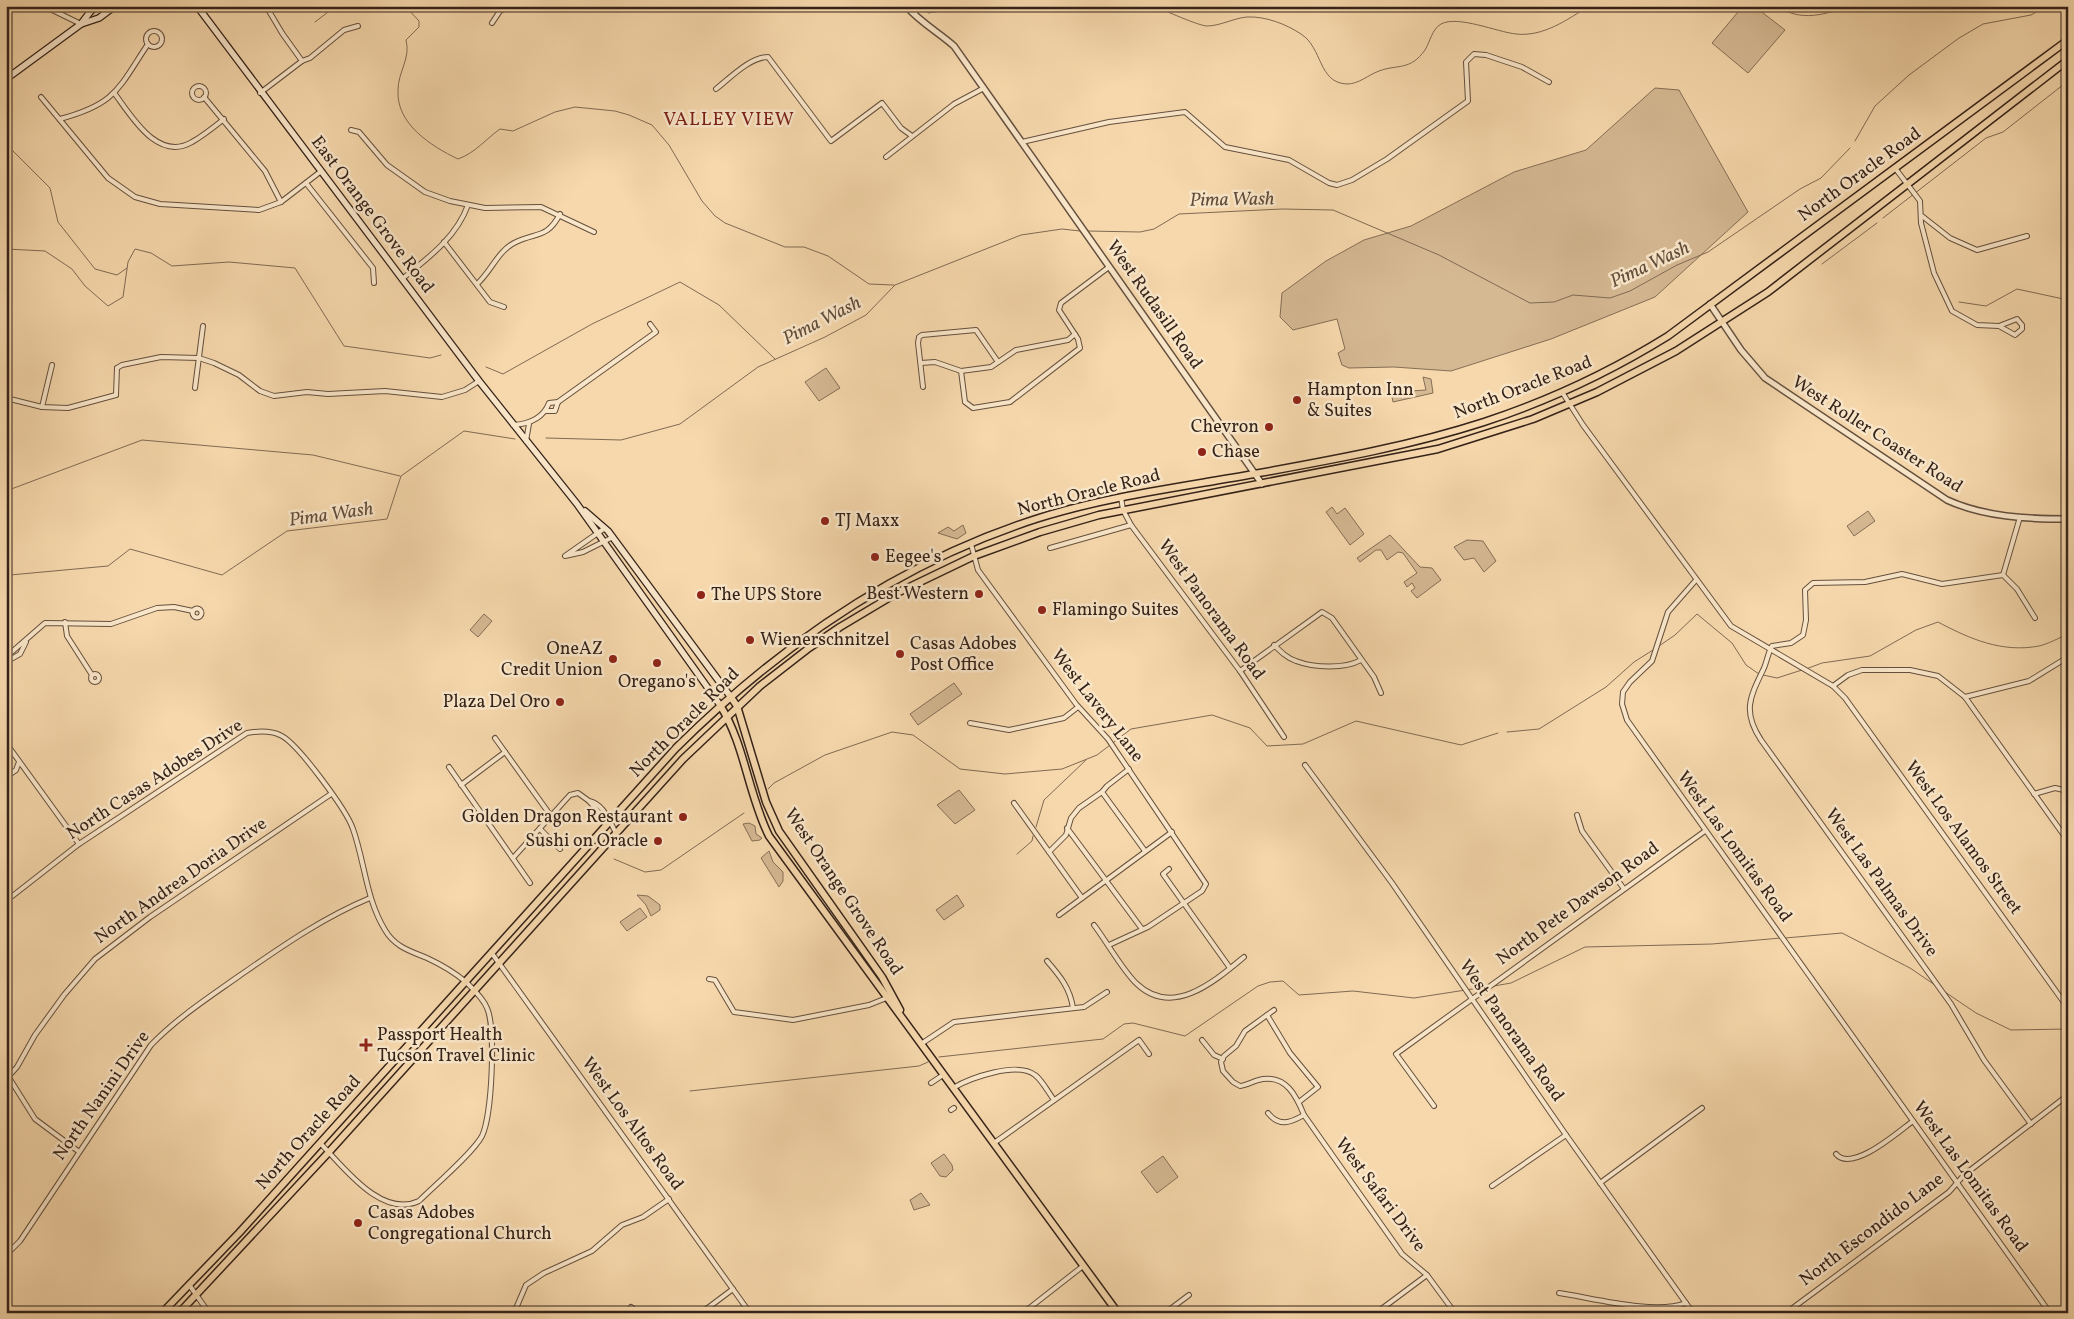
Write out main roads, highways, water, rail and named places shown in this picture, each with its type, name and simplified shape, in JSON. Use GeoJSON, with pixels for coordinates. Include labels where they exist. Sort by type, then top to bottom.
{"type":"FeatureCollection","features":[{"type":"Feature","properties":{"kind":"main road"},"geometry":{"type":"LineString","coordinates":[[6,79],[81,24],[97,6]]}},
{"type":"Feature","properties":{"kind":"main road"},"geometry":{"type":"LineString","coordinates":[[81,24],[99,18],[115,6]]}},
{"type":"Feature","properties":{"kind":"main road","name":"East Orange Grove Road"},"geometry":{"type":"LineString","coordinates":[[196,6],[260,93],[526,441]]}},
{"type":"Feature","properties":{"kind":"main road","name":"North Oracle Road"},"geometry":{"type":"LineString","coordinates":[[162,1313],[190,1286],[465,982],[608,819],[676,748],[730,696],[782,653],[833,617],[894,581],[971,544],[1040,517],[1121,498],[1382,449],[1486,422],[1562,392],[1620,365],[1668,336],[2068,40]]}},
{"type":"Feature","properties":{"kind":"main road","name":"North Oracle Road"},"geometry":{"type":"LineString","coordinates":[[179,1313],[330,1152],[655,788],[737,706],[809,648],[840,627],[897,593],[974,556],[1040,532],[1123,510],[1385,461],[1438,449],[1476,438],[1570,404],[1630,377],[1723,322],[1768,292],[2068,60]]}},
{"type":"Feature","properties":{"kind":"main road","name":"West Orange Grove Road"},"geometry":{"type":"LineString","coordinates":[[526,441],[577,504],[720,705],[727,716],[742,754],[756,808],[769,836],[890,996]]}},
{"type":"Feature","properties":{"kind":"main road"},"geometry":{"type":"LineString","coordinates":[[1382,449],[1385,461]]}},
{"type":"Feature","properties":{"kind":"main road","name":"West Orange Grove Road"},"geometry":{"type":"LineString","coordinates":[[577,504],[613,537],[737,706],[766,802],[779,831],[921,1044],[1118,1313]]}},
{"type":"Feature","properties":{"kind":"waterway"},"geometry":{"type":"LineString","coordinates":[[315,22],[336,6]]}},
{"type":"Feature","properties":{"kind":"waterway"},"geometry":{"type":"LineString","coordinates":[[405,6],[419,21],[419,27],[406,40],[407,53],[399,83],[399,102],[409,123],[437,148],[458,159],[475,150],[500,129],[513,131],[555,112],[575,107],[615,111],[629,115],[652,125],[669,145],[702,201],[715,216],[725,223],[785,247],[804,247],[828,256],[869,284],[894,285]]}},
{"type":"Feature","properties":{"kind":"waterway"},"geometry":{"type":"LineString","coordinates":[[922,6],[928,13],[977,6]]}},
{"type":"Feature","properties":{"kind":"waterway"},"geometry":{"type":"LineString","coordinates":[[1153,6],[1189,21],[1207,26],[1247,17],[1268,19],[1282,24],[1308,40],[1331,78],[1347,84],[1359,81],[1379,71],[1404,66],[1414,61],[1425,50],[1433,32],[1441,24],[1457,21],[1508,33],[1536,33],[1572,17],[1589,6]]}},
{"type":"Feature","properties":{"kind":"waterway"},"geometry":{"type":"LineString","coordinates":[[1777,6],[1786,11],[1804,16],[1823,14],[1852,6]]}},
{"type":"Feature","properties":{"kind":"waterway","name":"Pima Wash"},"geometry":{"type":"LineString","coordinates":[[1855,141],[1875,106],[1909,75],[1959,38],[1983,24],[2031,15],[2047,6]]}},
{"type":"Feature","properties":{"kind":"waterway"},"geometry":{"type":"LineString","coordinates":[[1883,218],[1986,138],[2003,132],[2068,81]]}},
{"type":"Feature","properties":{"kind":"waterway"},"geometry":{"type":"LineString","coordinates":[[6,144],[50,188],[58,222],[95,269],[117,275],[127,268]]}},
{"type":"Feature","properties":{"kind":"waterway","name":"Pima Wash"},"geometry":{"type":"LineString","coordinates":[[1087,231],[1140,232],[1154,229],[1179,214],[1282,209],[1333,210],[1439,255],[1530,303],[1554,302],[1573,295],[1610,298],[1630,291],[1677,265],[1708,252],[1800,189],[1821,178],[1850,148]]}},
{"type":"Feature","properties":{"kind":"waterway"},"geometry":{"type":"LineString","coordinates":[[1822,264],[1877,223]]}},
{"type":"Feature","properties":{"kind":"waterway","name":"Pima Wash"},"geometry":{"type":"LineString","coordinates":[[546,438],[621,440],[680,424],[758,367],[825,337],[866,315],[895,285],[1021,235],[1062,229],[1080,231]]}},
{"type":"Feature","properties":{"kind":"waterway"},"geometry":{"type":"LineString","coordinates":[[6,249],[45,251],[72,269],[85,286],[108,306],[123,297],[128,262],[135,249],[151,253],[172,266],[229,262],[295,268],[344,346],[430,358],[441,355]]}},
{"type":"Feature","properties":{"kind":"waterway"},"geometry":{"type":"LineString","coordinates":[[486,367],[503,374],[592,324],[680,282],[719,305],[775,359]]}},
{"type":"Feature","properties":{"kind":"waterway"},"geometry":{"type":"LineString","coordinates":[[1959,302],[1986,306],[2017,289],[2068,300]]}},
{"type":"Feature","properties":{"kind":"waterway","name":"Pima Wash"},"geometry":{"type":"LineString","coordinates":[[6,577],[10,575],[108,566],[130,549],[222,575],[287,531],[387,519],[401,476],[464,431],[515,439]]}},
{"type":"Feature","properties":{"kind":"waterway"},"geometry":{"type":"LineString","coordinates":[[6,491],[142,440],[313,455],[400,476]]}},
{"type":"Feature","properties":{"kind":"waterway"},"geometry":{"type":"LineString","coordinates":[[1659,646],[1675,635],[1697,614],[1732,643],[1746,665],[1759,674]]}},
{"type":"Feature","properties":{"kind":"waterway"},"geometry":{"type":"LineString","coordinates":[[1806,669],[1822,663],[1870,656],[1916,630],[1938,622],[1974,639],[2012,648],[2039,646],[2068,634]]}},
{"type":"Feature","properties":{"kind":"waterway"},"geometry":{"type":"LineString","coordinates":[[1507,732],[1539,729],[1606,687],[1634,662],[1653,650]]}},
{"type":"Feature","properties":{"kind":"waterway"},"geometry":{"type":"LineString","coordinates":[[1763,675],[1777,678],[1802,670]]}},
{"type":"Feature","properties":{"kind":"waterway"},"geometry":{"type":"LineString","coordinates":[[768,789],[774,783],[825,755],[892,732],[913,735],[960,769],[1005,774],[1062,769],[1097,755],[1131,729],[1212,715],[1250,728],[1267,746],[1303,744],[1356,721],[1461,745],[1498,733]]}},
{"type":"Feature","properties":{"kind":"waterway"},"geometry":{"type":"LineString","coordinates":[[1036,827],[1044,800],[1086,760]]}},
{"type":"Feature","properties":{"kind":"waterway"},"geometry":{"type":"LineString","coordinates":[[614,859],[645,872],[661,870],[744,813]]}},
{"type":"Feature","properties":{"kind":"waterway"},"geometry":{"type":"LineString","coordinates":[[1017,854],[1032,841],[1033,836]]}},
{"type":"Feature","properties":{"kind":"waterway"},"geometry":{"type":"LineString","coordinates":[[1785,938],[1842,933],[1910,968],[1935,985]]}},
{"type":"Feature","properties":{"kind":"waterway"},"geometry":{"type":"LineString","coordinates":[[1494,986],[1511,983],[1585,947],[1712,944],[1781,938]]}},
{"type":"Feature","properties":{"kind":"waterway"},"geometry":{"type":"LineString","coordinates":[[939,1057],[1103,1039],[1124,1024],[1133,1023],[1185,1036],[1258,986],[1270,982],[1283,981],[1299,995],[1353,991],[1414,998],[1485,987]]}},
{"type":"Feature","properties":{"kind":"waterway"},"geometry":{"type":"LineString","coordinates":[[1942,990],[1976,1013],[2011,1030],[2068,1029]]}},
{"type":"Feature","properties":{"kind":"waterway"},"geometry":{"type":"LineString","coordinates":[[690,1091],[919,1066],[928,1062]]}},
{"type":"Feature","properties":{"kind":"place","name":"Hampton Inn & Suites"},"geometry":{"type":"Point","coordinates":[1297,400]}},
{"type":"Feature","properties":{"kind":"place","name":"Chevron"},"geometry":{"type":"Point","coordinates":[1269,427]}},
{"type":"Feature","properties":{"kind":"place","name":"Chase"},"geometry":{"type":"Point","coordinates":[1202,452]}},
{"type":"Feature","properties":{"kind":"place","name":"TJ Maxx"},"geometry":{"type":"Point","coordinates":[825,521]}},
{"type":"Feature","properties":{"kind":"place","name":"Eegee's"},"geometry":{"type":"Point","coordinates":[875,557]}},
{"type":"Feature","properties":{"kind":"place","name":"Best Western"},"geometry":{"type":"Point","coordinates":[979,594]}},
{"type":"Feature","properties":{"kind":"place","name":"The UPS Store"},"geometry":{"type":"Point","coordinates":[701,595]}},
{"type":"Feature","properties":{"kind":"place","name":"Flamingo Suites"},"geometry":{"type":"Point","coordinates":[1042,610]}},
{"type":"Feature","properties":{"kind":"place","name":"Wienerschnitzel"},"geometry":{"type":"Point","coordinates":[750,640]}},
{"type":"Feature","properties":{"kind":"place","name":"Casas Adobes Post Office"},"geometry":{"type":"Point","coordinates":[900,654]}},
{"type":"Feature","properties":{"kind":"place","name":"OneAZ Credit Union"},"geometry":{"type":"Point","coordinates":[613,659]}},
{"type":"Feature","properties":{"kind":"place","name":"Oregano's"},"geometry":{"type":"Point","coordinates":[657,663]}},
{"type":"Feature","properties":{"kind":"place","name":"Plaza Del Oro"},"geometry":{"type":"Point","coordinates":[560,702]}},
{"type":"Feature","properties":{"kind":"place","name":"Golden Dragon Restaurant"},"geometry":{"type":"Point","coordinates":[683,817]}},
{"type":"Feature","properties":{"kind":"place","name":"Sushi on Oracle"},"geometry":{"type":"Point","coordinates":[658,841]}},
{"type":"Feature","properties":{"kind":"place","name":"Passport Health Tucson Travel Clinic"},"geometry":{"type":"Point","coordinates":[366,1045]}},
{"type":"Feature","properties":{"kind":"place","name":"Casas Adobes Congregational Church"},"geometry":{"type":"Point","coordinates":[358,1223]}},
{"type":"Feature","properties":{"kind":"district","name":"VALLEY VIEW"},"geometry":{"type":"Point","coordinates":[729,120]}}]}
